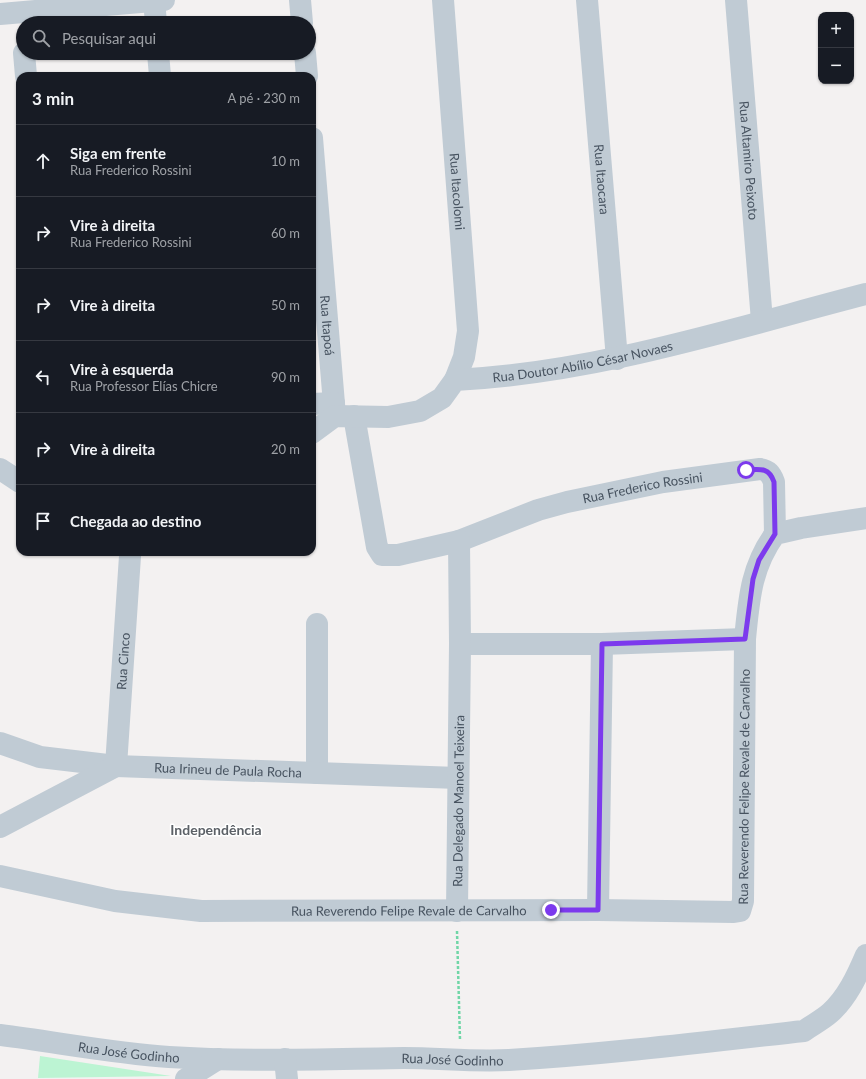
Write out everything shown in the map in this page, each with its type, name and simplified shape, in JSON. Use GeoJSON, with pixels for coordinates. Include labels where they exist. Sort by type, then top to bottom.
{"type":"FeatureCollection","features":[{"type":"Feature","properties":{"kind":"street"},"geometry":{"type":"LineString","coordinates":[[0,14],[22,14],[158,0],[157,16]]}},
{"type":"Feature","properties":{"kind":"street"},"geometry":{"type":"LineString","coordinates":[[300,0],[301,16]]}},
{"type":"Feature","properties":{"kind":"street","name":"Rua Itacolomi"},"geometry":{"type":"LineString","coordinates":[[444,0],[468,331],[464,357],[456,380]]}},
{"type":"Feature","properties":{"kind":"street","name":"Rua Itaocara"},"geometry":{"type":"LineString","coordinates":[[587,0],[617,359]]}},
{"type":"Feature","properties":{"kind":"street","name":"Rua Altamiro Peixoto"},"geometry":{"type":"LineString","coordinates":[[736,0],[762,321]]}},
{"type":"Feature","properties":{"kind":"street"},"geometry":{"type":"LineString","coordinates":[[25,60],[26,72]]}},
{"type":"Feature","properties":{"kind":"street"},"geometry":{"type":"LineString","coordinates":[[159,60],[160,72]]}},
{"type":"Feature","properties":{"kind":"street"},"geometry":{"type":"LineString","coordinates":[[306,60],[307,72]]}},
{"type":"Feature","properties":{"kind":"street","name":"Rua Itapoá"},"geometry":{"type":"LineString","coordinates":[[316,176],[341,412],[377,547],[382,554],[398,555],[459,541]]}},
{"type":"Feature","properties":{"kind":"street","name":"Rua Doutor Abílio César Novaes"},"geometry":{"type":"LineString","coordinates":[[456,380],[500,378],[617,359],[866,294]]}},
{"type":"Feature","properties":{"kind":"street"},"geometry":{"type":"LineString","coordinates":[[316,405],[341,412],[388,417],[420,411],[442,398],[456,380]]}},
{"type":"Feature","properties":{"kind":"street"},"geometry":{"type":"LineString","coordinates":[[316,430],[341,412]]}},
{"type":"Feature","properties":{"kind":"street"},"geometry":{"type":"LineString","coordinates":[[0,469],[16,479]]}},
{"type":"Feature","properties":{"kind":"street","name":"Rua Frederico Rossini"},"geometry":{"type":"LineString","coordinates":[[459,541],[538,510],[567,502],[663,482],[760,469],[767,470],[772,476],[774,482],[775,534]]}},
{"type":"Feature","properties":{"kind":"street"},"geometry":{"type":"LineString","coordinates":[[460,644],[602,644],[745,639],[753,579],[759,560],[775,534],[801,528],[866,518]]}},
{"type":"Feature","properties":{"kind":"street","name":"Rua Delegado Manoel Teixeira"},"geometry":{"type":"LineString","coordinates":[[457,910],[460,644],[459,541]]}},
{"type":"Feature","properties":{"kind":"street","name":"Rua Cinco"},"geometry":{"type":"LineString","coordinates":[[116,766],[128,556]]}},
{"type":"Feature","properties":{"kind":"street"},"geometry":{"type":"LineString","coordinates":[[317,624],[317,773]]}},
{"type":"Feature","properties":{"kind":"street","name":"Rua Reverendo Felipe Revale de Carvalho"},"geometry":{"type":"LineString","coordinates":[[0,876],[115,902],[201,911],[598,910],[734,912],[740,910],[742,907],[745,639]]}},
{"type":"Feature","properties":{"kind":"street"},"geometry":{"type":"LineString","coordinates":[[598,910],[602,644]]}},
{"type":"Feature","properties":{"kind":"street","name":"Rua Irineu de Paula Rocha"},"geometry":{"type":"LineString","coordinates":[[0,743],[40,757],[116,766],[458,778]]}},
{"type":"Feature","properties":{"kind":"street"},"geometry":{"type":"LineString","coordinates":[[0,827],[116,766]]}},
{"type":"Feature","properties":{"kind":"street","name":"Rua José Godinho"},"geometry":{"type":"LineString","coordinates":[[0,1035],[57,1044],[144,1054],[218,1059],[286,1069],[414,1058],[461,1061],[508,1060],[601,1053],[804,1031],[830,1014],[843,999],[855,981],[866,955]]}},
{"type":"Feature","properties":{"kind":"street"},"geometry":{"type":"LineString","coordinates":[[186,1079],[195,1075],[218,1059]]}},
{"type":"Feature","properties":{"kind":"path"},"geometry":{"type":"LineString","coordinates":[[457,910],[461,1061]]}},
{"type":"Feature","properties":{"kind":"green space"},"geometry":{"type":"Polygon","coordinates":[[[40,1056],[171,1076],[38,1078],[40,1056]]]}},
{"type":"Feature","properties":{"kind":"district","name":"Independência"},"geometry":{"type":"Point","coordinates":[216,830]}},
{"type":"Feature","properties":{"kind":"route"},"geometry":{"type":"LineString","coordinates":[[551,910],[598,910],[602,644],[745,639],[753,579],[759,560],[775,534],[774,482],[772,476],[767,470],[746,470]]}}]}
